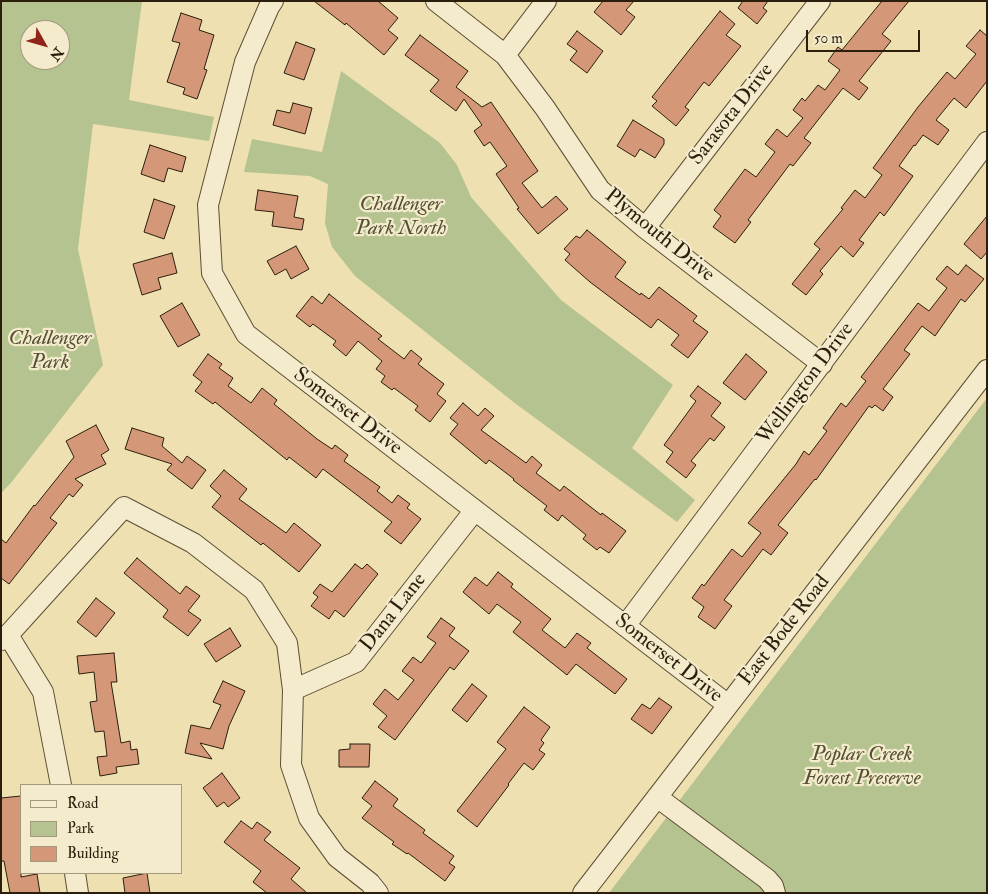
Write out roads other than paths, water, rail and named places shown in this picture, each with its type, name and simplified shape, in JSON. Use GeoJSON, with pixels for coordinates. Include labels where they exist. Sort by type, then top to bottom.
{"type":"FeatureCollection","features":[{"type":"Feature","properties":{"kind":"street","name":"Somerset Drive"},"geometry":{"type":"LineString","coordinates":[[273,1],[245,62],[208,205],[212,272],[246,334],[728,705]]}},
{"type":"Feature","properties":{"kind":"street","name":"Plymouth Drive"},"geometry":{"type":"LineString","coordinates":[[436,1],[505,55],[545,108],[600,190],[645,228],[822,364]]}},
{"type":"Feature","properties":{"kind":"street"},"geometry":{"type":"LineString","coordinates":[[505,55],[546,1]]}},
{"type":"Feature","properties":{"kind":"street","name":"Sarasota Drive"},"geometry":{"type":"LineString","coordinates":[[645,228],[820,1]]}},
{"type":"Feature","properties":{"kind":"street","name":"Wellington Drive"},"geometry":{"type":"LineString","coordinates":[[625,626],[987,142]]}},
{"type":"Feature","properties":{"kind":"street","name":"East Bode Road"},"geometry":{"type":"LineString","coordinates":[[583,893],[987,370]]}},
{"type":"Feature","properties":{"kind":"street"},"geometry":{"type":"LineString","coordinates":[[61,784],[43,692],[5,638],[124,507],[193,542],[254,590],[287,643],[293,690],[291,765],[309,818],[337,858],[370,883],[378,893]]}},
{"type":"Feature","properties":{"kind":"street","name":"Dana Lane"},"geometry":{"type":"LineString","coordinates":[[293,690],[356,662],[475,510]]}},
{"type":"Feature","properties":{"kind":"street"},"geometry":{"type":"LineString","coordinates":[[657,797],[767,879],[773,886],[775,893]]}},
{"type":"Feature","properties":{"kind":"street"},"geometry":{"type":"LineString","coordinates":[[75,874],[78,893]]}},
{"type":"Feature","properties":{"kind":"park label","name":"Challenger Park North"},"geometry":{"type":"Point","coordinates":[401,217]}},
{"type":"Feature","properties":{"kind":"park label","name":"Challenger Park"},"geometry":{"type":"Point","coordinates":[50,351]}},
{"type":"Feature","properties":{"kind":"park label","name":"Poplar Creek Forest Preserve"},"geometry":{"type":"Point","coordinates":[862,767]}}]}
